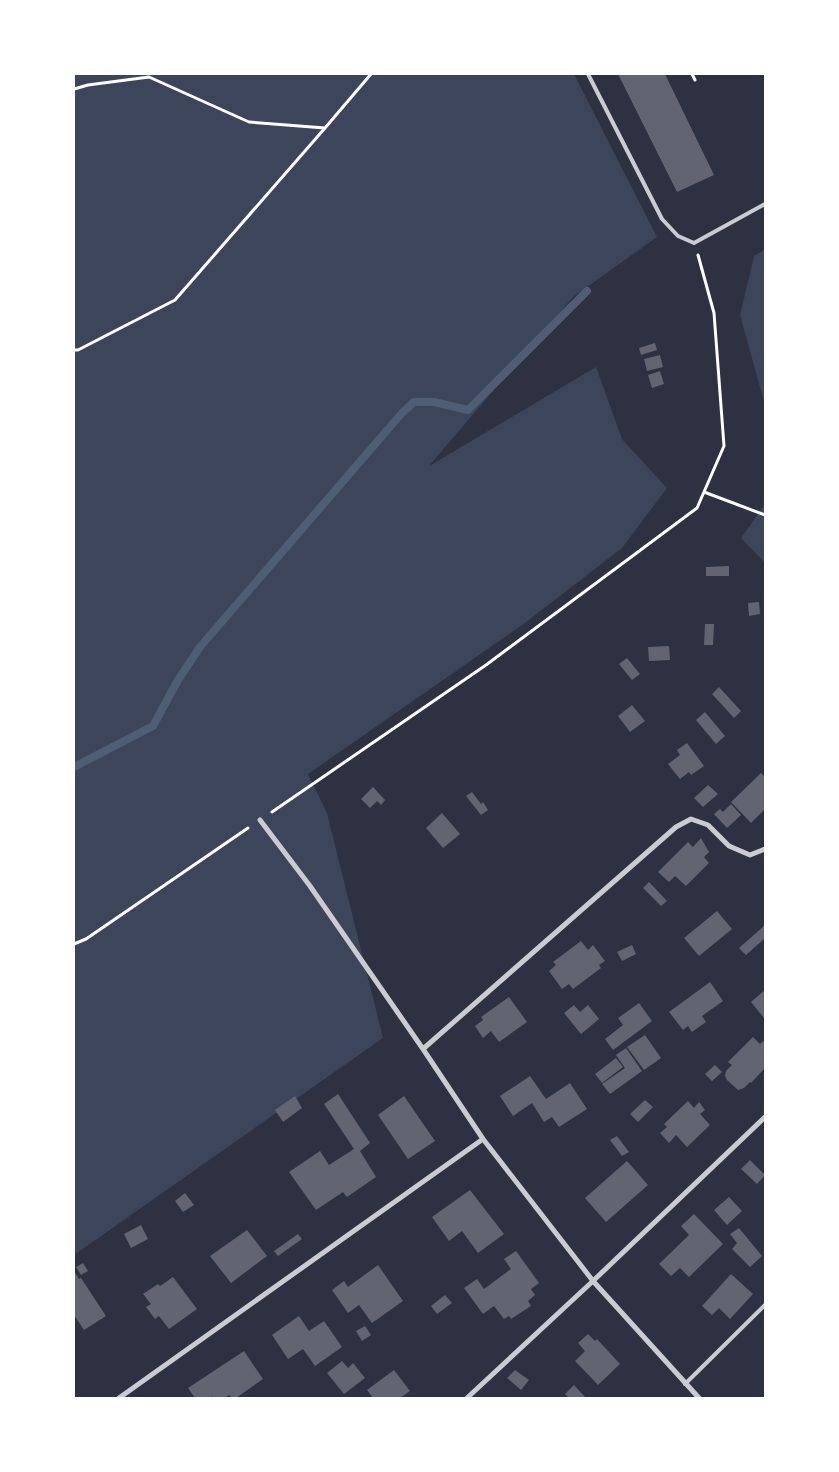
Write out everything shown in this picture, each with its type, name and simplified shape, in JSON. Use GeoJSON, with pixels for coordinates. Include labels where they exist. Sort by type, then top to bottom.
{"type":"FeatureCollection","features":[{"type":"Feature","properties":{"kind":"street"},"geometry":{"type":"LineString","coordinates":[[423,1048],[676,827],[691,819],[708,825],[729,846],[750,855],[765,849]]}},
{"type":"Feature","properties":{"kind":"street"},"geometry":{"type":"LineString","coordinates":[[260,820],[310,886],[423,1048],[483,1139],[593,1281],[699,1398]]}},
{"type":"Feature","properties":{"kind":"street"},"geometry":{"type":"LineString","coordinates":[[467,1398],[765,1117]]}},
{"type":"Feature","properties":{"kind":"street"},"geometry":{"type":"LineString","coordinates":[[119,1398],[483,1139]]}},
{"type":"Feature","properties":{"kind":"lane"},"geometry":{"type":"LineString","coordinates":[[588,74],[662,219],[678,236],[694,243],[765,204]]}},
{"type":"Feature","properties":{"kind":"lane"},"geometry":{"type":"LineString","coordinates":[[685,1384],[765,1305]]}},
{"type":"Feature","properties":{"kind":"path"},"geometry":{"type":"LineString","coordinates":[[74,350],[78,350],[176,300],[371,74]]}},
{"type":"Feature","properties":{"kind":"path"},"geometry":{"type":"LineString","coordinates":[[692,74],[696,80]]}},
{"type":"Feature","properties":{"kind":"path"},"geometry":{"type":"LineString","coordinates":[[74,89],[88,85],[149,77],[249,122],[326,128]]}},
{"type":"Feature","properties":{"kind":"path"},"geometry":{"type":"LineString","coordinates":[[74,944],[86,939],[493,659],[697,508],[724,446],[714,313],[694,243]]}},
{"type":"Feature","properties":{"kind":"path"},"geometry":{"type":"LineString","coordinates":[[704,492],[765,515]]}},
{"type":"Feature","properties":{"kind":"shaded area"},"geometry":{"type":"Polygon","coordinates":[[[74,74],[574,74],[657,237],[573,297],[429,466],[596,367],[622,439],[667,488],[622,548],[525,623],[308,774],[327,813],[383,1038],[74,1255],[74,74]]]}},
{"type":"Feature","properties":{"kind":"shaded area"},"geometry":{"type":"Polygon","coordinates":[[[765,249],[765,405],[740,315],[754,256],[765,249]]]}},
{"type":"Feature","properties":{"kind":"shaded area"},"geometry":{"type":"Polygon","coordinates":[[[765,504],[765,563],[741,538],[765,504]]]}},
{"type":"Feature","properties":{"kind":"building"},"geometry":{"type":"Polygon","coordinates":[[[618,74],[665,74],[714,175],[677,192],[618,74]]]}},
{"type":"Feature","properties":{"kind":"building"},"geometry":{"type":"Polygon","coordinates":[[[655,343],[657,350],[641,355],[639,348],[655,343]]]}},
{"type":"Feature","properties":{"kind":"building"},"geometry":{"type":"Polygon","coordinates":[[[660,355],[663,367],[647,371],[644,359],[660,355]]]}},
{"type":"Feature","properties":{"kind":"building"},"geometry":{"type":"Polygon","coordinates":[[[660,371],[664,384],[652,388],[648,375],[660,371]]]}},
{"type":"Feature","properties":{"kind":"building"},"geometry":{"type":"Polygon","coordinates":[[[729,566],[729,576],[706,576],[706,567],[729,566]]]}},
{"type":"Feature","properties":{"kind":"building"},"geometry":{"type":"Polygon","coordinates":[[[759,602],[760,614],[749,616],[748,603],[759,602]]]}},
{"type":"Feature","properties":{"kind":"building"},"geometry":{"type":"Polygon","coordinates":[[[705,624],[714,624],[713,645],[704,645],[705,624]]]}},
{"type":"Feature","properties":{"kind":"building"},"geometry":{"type":"Polygon","coordinates":[[[669,646],[670,660],[649,661],[648,647],[669,646]]]}},
{"type":"Feature","properties":{"kind":"building"},"geometry":{"type":"Polygon","coordinates":[[[627,658],[640,674],[632,680],[619,664],[627,658]]]}},
{"type":"Feature","properties":{"kind":"building"},"geometry":{"type":"Polygon","coordinates":[[[719,687],[741,711],[734,718],[712,694],[719,687]]]}},
{"type":"Feature","properties":{"kind":"building"},"geometry":{"type":"Polygon","coordinates":[[[632,705],[645,721],[630,732],[618,716],[632,705]]]}},
{"type":"Feature","properties":{"kind":"building"},"geometry":{"type":"Polygon","coordinates":[[[705,712],[725,736],[716,744],[696,720],[705,712]]]}},
{"type":"Feature","properties":{"kind":"building"},"geometry":{"type":"Polygon","coordinates":[[[687,743],[704,766],[691,775],[689,772],[680,779],[668,764],[680,755],[677,750],[687,743]]]}},
{"type":"Feature","properties":{"kind":"building"},"geometry":{"type":"Polygon","coordinates":[[[761,773],[765,777],[765,809],[751,823],[731,802],[761,773]]]}},
{"type":"Feature","properties":{"kind":"building"},"geometry":{"type":"Polygon","coordinates":[[[708,785],[718,794],[703,807],[694,798],[708,785]]]}},
{"type":"Feature","properties":{"kind":"building"},"geometry":{"type":"Polygon","coordinates":[[[373,787],[385,800],[381,805],[377,801],[370,808],[361,799],[373,787]]]}},
{"type":"Feature","properties":{"kind":"building"},"geometry":{"type":"Polygon","coordinates":[[[472,792],[481,804],[483,802],[488,810],[481,815],[466,796],[472,792]]]}},
{"type":"Feature","properties":{"kind":"building"},"geometry":{"type":"Polygon","coordinates":[[[731,804],[741,815],[727,828],[714,814],[720,809],[723,812],[731,804]]]}},
{"type":"Feature","properties":{"kind":"building"},"geometry":{"type":"Polygon","coordinates":[[[442,813],[460,834],[443,848],[426,828],[442,813]]]}},
{"type":"Feature","properties":{"kind":"building"},"geometry":{"type":"Polygon","coordinates":[[[701,838],[709,852],[704,857],[709,863],[686,886],[675,876],[669,882],[658,872],[688,842],[693,847],[701,838]]]}},
{"type":"Feature","properties":{"kind":"building"},"geometry":{"type":"Polygon","coordinates":[[[649,882],[667,901],[661,906],[643,888],[649,882]]]}},
{"type":"Feature","properties":{"kind":"building"},"geometry":{"type":"Polygon","coordinates":[[[717,911],[732,929],[699,956],[684,938],[717,911]]]}},
{"type":"Feature","properties":{"kind":"building"},"geometry":{"type":"Polygon","coordinates":[[[765,925],[765,938],[746,955],[739,948],[765,925]]]}},
{"type":"Feature","properties":{"kind":"building"},"geometry":{"type":"Polygon","coordinates":[[[581,941],[588,950],[593,945],[605,961],[599,965],[601,968],[573,989],[569,984],[562,989],[549,971],[556,965],[553,962],[581,941]]]}},
{"type":"Feature","properties":{"kind":"building"},"geometry":{"type":"Polygon","coordinates":[[[632,945],[636,954],[622,961],[617,952],[632,945]]]}},
{"type":"Feature","properties":{"kind":"building"},"geometry":{"type":"Polygon","coordinates":[[[710,982],[723,1001],[702,1016],[706,1022],[692,1032],[688,1026],[683,1030],[669,1012],[710,982]]]}},
{"type":"Feature","properties":{"kind":"building"},"geometry":{"type":"Polygon","coordinates":[[[765,990],[765,1017],[764,1018],[751,1002],[765,990]]]}},
{"type":"Feature","properties":{"kind":"building"},"geometry":{"type":"Polygon","coordinates":[[[509,997],[527,1022],[499,1042],[491,1031],[483,1038],[475,1026],[483,1020],[481,1017],[509,997]]]}},
{"type":"Feature","properties":{"kind":"building"},"geometry":{"type":"Polygon","coordinates":[[[639,1003],[652,1021],[613,1050],[605,1039],[623,1025],[618,1018],[639,1003]]]}},
{"type":"Feature","properties":{"kind":"building"},"geometry":{"type":"Polygon","coordinates":[[[574,1005],[580,1012],[588,1005],[599,1019],[581,1034],[564,1013],[574,1005]]]}},
{"type":"Feature","properties":{"kind":"building"},"geometry":{"type":"Polygon","coordinates":[[[645,1035],[661,1058],[644,1070],[627,1047],[645,1035]]]}},
{"type":"Feature","properties":{"kind":"building"},"geometry":{"type":"Polygon","coordinates":[[[753,1037],[760,1044],[763,1041],[765,1043],[765,1068],[751,1083],[738,1090],[725,1076],[726,1071],[732,1065],[728,1062],[753,1037]]]}},
{"type":"Feature","properties":{"kind":"building"},"geometry":{"type":"Polygon","coordinates":[[[626,1048],[642,1071],[610,1094],[602,1084],[625,1068],[616,1055],[626,1048]]]}},
{"type":"Feature","properties":{"kind":"building"},"geometry":{"type":"Polygon","coordinates":[[[616,1058],[623,1067],[602,1083],[595,1074],[616,1058]]]}},
{"type":"Feature","properties":{"kind":"building"},"geometry":{"type":"Polygon","coordinates":[[[715,1065],[722,1072],[712,1081],[705,1074],[715,1065]]]}},
{"type":"Feature","properties":{"kind":"building"},"geometry":{"type":"Polygon","coordinates":[[[530,1076],[546,1099],[570,1083],[587,1109],[559,1127],[552,1117],[544,1122],[532,1103],[513,1116],[500,1096],[530,1076]]]}},
{"type":"Feature","properties":{"kind":"building"},"geometry":{"type":"Polygon","coordinates":[[[338,1094],[370,1143],[360,1151],[376,1177],[347,1197],[343,1192],[316,1210],[289,1172],[320,1151],[329,1165],[354,1149],[324,1104],[338,1094]]]}},
{"type":"Feature","properties":{"kind":"building"},"geometry":{"type":"Polygon","coordinates":[[[295,1096],[302,1108],[283,1122],[275,1110],[295,1096]]]}},
{"type":"Feature","properties":{"kind":"building"},"geometry":{"type":"Polygon","coordinates":[[[404,1096],[435,1141],[408,1159],[378,1115],[404,1096]]]}},
{"type":"Feature","properties":{"kind":"building"},"geometry":{"type":"Polygon","coordinates":[[[645,1100],[653,1107],[638,1122],[630,1114],[645,1100]]]}},
{"type":"Feature","properties":{"kind":"building"},"geometry":{"type":"Polygon","coordinates":[[[688,1101],[694,1108],[699,1102],[705,1110],[700,1114],[710,1125],[687,1147],[676,1135],[669,1143],[660,1133],[667,1127],[664,1124],[688,1101]]]}},
{"type":"Feature","properties":{"kind":"building"},"geometry":{"type":"Polygon","coordinates":[[[617,1136],[629,1152],[622,1156],[610,1140],[617,1136]]]}},
{"type":"Feature","properties":{"kind":"building"},"geometry":{"type":"Polygon","coordinates":[[[750,1160],[765,1175],[757,1184],[741,1169],[750,1160]]]}},
{"type":"Feature","properties":{"kind":"building"},"geometry":{"type":"Polygon","coordinates":[[[627,1161],[648,1185],[606,1222],[585,1198],[627,1161]]]}},
{"type":"Feature","properties":{"kind":"building"},"geometry":{"type":"Polygon","coordinates":[[[470,1190],[504,1234],[478,1253],[462,1231],[449,1241],[432,1217],[470,1190]]]}},
{"type":"Feature","properties":{"kind":"building"},"geometry":{"type":"Polygon","coordinates":[[[185,1193],[194,1205],[183,1212],[175,1201],[185,1193]]]}},
{"type":"Feature","properties":{"kind":"building"},"geometry":{"type":"Polygon","coordinates":[[[729,1197],[742,1211],[727,1225],[714,1210],[729,1197]]]}},
{"type":"Feature","properties":{"kind":"building"},"geometry":{"type":"Polygon","coordinates":[[[694,1214],[723,1244],[689,1277],[680,1268],[671,1276],[659,1264],[689,1235],[681,1226],[694,1214]]]}},
{"type":"Feature","properties":{"kind":"building"},"geometry":{"type":"Polygon","coordinates":[[[141,1225],[148,1239],[131,1248],[124,1234],[141,1225]]]}},
{"type":"Feature","properties":{"kind":"building"},"geometry":{"type":"Polygon","coordinates":[[[739,1228],[762,1256],[750,1267],[732,1249],[737,1243],[730,1234],[739,1228]]]}},
{"type":"Feature","properties":{"kind":"building"},"geometry":{"type":"Polygon","coordinates":[[[247,1230],[267,1256],[231,1283],[210,1256],[247,1230]]]}},
{"type":"Feature","properties":{"kind":"building"},"geometry":{"type":"Polygon","coordinates":[[[298,1234],[302,1239],[278,1256],[274,1251],[298,1234]]]}},
{"type":"Feature","properties":{"kind":"building"},"geometry":{"type":"Polygon","coordinates":[[[516,1251],[539,1283],[531,1289],[535,1295],[528,1301],[531,1306],[511,1319],[509,1316],[504,1319],[494,1306],[483,1314],[464,1288],[477,1279],[484,1289],[511,1269],[504,1259],[516,1251]]]}},
{"type":"Feature","properties":{"kind":"building"},"geometry":{"type":"Polygon","coordinates":[[[83,1263],[88,1271],[81,1275],[76,1267],[83,1263]]]}},
{"type":"Feature","properties":{"kind":"building"},"geometry":{"type":"Polygon","coordinates":[[[378,1265],[403,1301],[372,1323],[359,1305],[348,1313],[332,1290],[344,1281],[348,1287],[378,1265]]]}},
{"type":"Feature","properties":{"kind":"building"},"geometry":{"type":"Polygon","coordinates":[[[74,1271],[79,1279],[81,1278],[106,1316],[84,1330],[74,1315],[74,1271]]]}},
{"type":"Feature","properties":{"kind":"building"},"geometry":{"type":"Polygon","coordinates":[[[731,1274],[753,1294],[730,1319],[719,1308],[712,1315],[702,1306],[731,1274]]]}},
{"type":"Feature","properties":{"kind":"building"},"geometry":{"type":"Polygon","coordinates":[[[173,1277],[197,1309],[169,1329],[159,1316],[155,1319],[146,1307],[151,1304],[143,1294],[173,1277]]]}},
{"type":"Feature","properties":{"kind":"building"},"geometry":{"type":"Polygon","coordinates":[[[445,1295],[452,1303],[437,1314],[431,1306],[445,1295]]]}},
{"type":"Feature","properties":{"kind":"building"},"geometry":{"type":"Polygon","coordinates":[[[299,1316],[309,1331],[324,1321],[342,1347],[315,1366],[303,1349],[288,1359],[272,1335],[299,1316]]]}},
{"type":"Feature","properties":{"kind":"building"},"geometry":{"type":"Polygon","coordinates":[[[365,1326],[371,1335],[362,1341],[356,1331],[365,1326]]]}},
{"type":"Feature","properties":{"kind":"building"},"geometry":{"type":"Polygon","coordinates":[[[588,1334],[595,1341],[597,1339],[620,1364],[598,1385],[575,1361],[585,1351],[578,1343],[588,1334]]]}},
{"type":"Feature","properties":{"kind":"building"},"geometry":{"type":"Polygon","coordinates":[[[244,1351],[263,1379],[236,1398],[232,1398],[229,1395],[225,1398],[213,1398],[212,1396],[210,1398],[195,1398],[188,1388],[244,1351]]]}},
{"type":"Feature","properties":{"kind":"building"},"geometry":{"type":"Polygon","coordinates":[[[342,1361],[348,1368],[353,1363],[365,1378],[344,1394],[327,1373],[342,1361]]]}},
{"type":"Feature","properties":{"kind":"building"},"geometry":{"type":"Polygon","coordinates":[[[394,1370],[410,1391],[400,1398],[373,1398],[367,1390],[394,1370]]]}},
{"type":"Feature","properties":{"kind":"building"},"geometry":{"type":"Polygon","coordinates":[[[515,1370],[529,1380],[521,1390],[507,1378],[515,1370]]]}},
{"type":"Feature","properties":{"kind":"building"},"geometry":{"type":"Polygon","coordinates":[[[574,1385],[586,1398],[569,1398],[565,1394],[574,1385]]]}},
{"type":"Feature","properties":{"kind":"waterway"},"geometry":{"type":"LineString","coordinates":[[74,767],[153,726],[178,680],[200,647],[402,413],[414,402],[434,402],[468,410],[587,291]]}}]}
